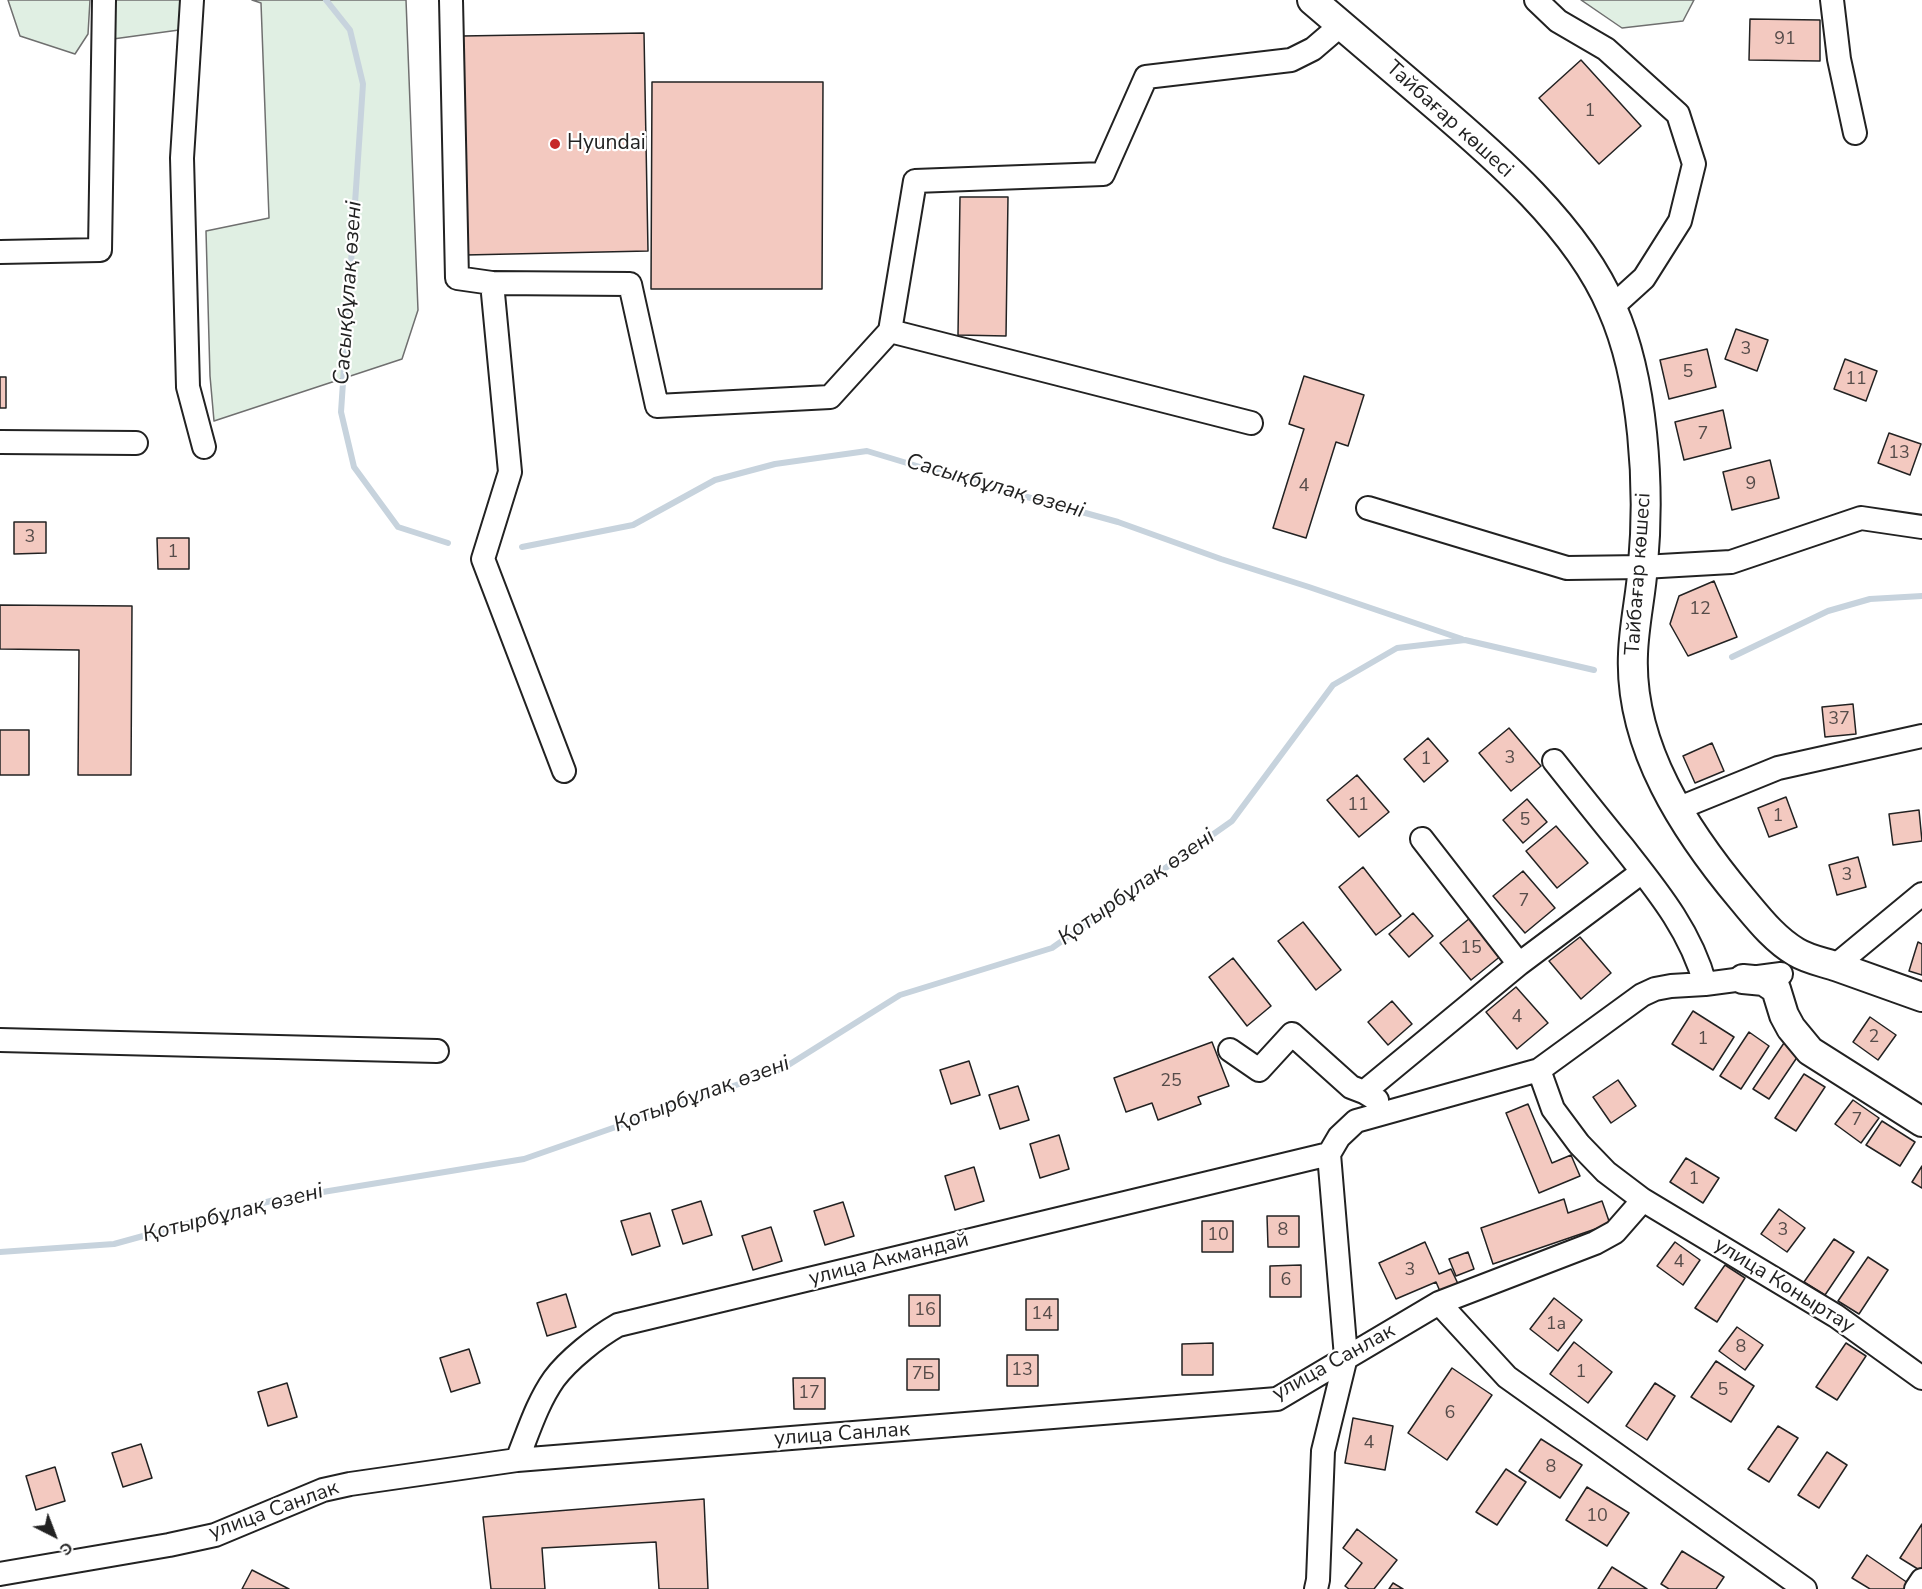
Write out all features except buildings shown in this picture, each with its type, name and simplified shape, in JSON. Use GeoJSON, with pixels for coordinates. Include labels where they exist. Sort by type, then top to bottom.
{"type":"FeatureCollection","features":[{"type":"Feature","properties":{"kind":"main road","name":"Тайбағар көшесі"},"geometry":{"type":"LineString","coordinates":[[1312,0],[1478,143],[1524,187],[1579,251],[1612,307],[1629,361],[1641,434],[1646,489],[1643,567],[1633,657],[1634,684],[1647,742],[1677,809],[1707,855],[1759,918]]}},
{"type":"Feature","properties":{"kind":"main road"},"geometry":{"type":"LineString","coordinates":[[1759,918],[1779,939],[1795,951],[1814,960],[1922,998]]}},
{"type":"Feature","properties":{"kind":"main road"},"geometry":{"type":"LineString","coordinates":[[1759,918],[1771,936],[1776,949],[1781,974],[1784,1015],[1791,1028],[1810,1051],[1922,1122]]}},
{"type":"Feature","properties":{"kind":"main road"},"geometry":{"type":"LineString","coordinates":[[1743,979],[1762,972],[1770,960],[1769,942],[1759,918]]}},
{"type":"Feature","properties":{"kind":"main road"},"geometry":{"type":"LineString","coordinates":[[1781,974],[1835,966]]}},
{"type":"Feature","properties":{"kind":"main road"},"geometry":{"type":"LineString","coordinates":[[1743,979],[1769,983],[1776,989],[1782,1003]]}},
{"type":"Feature","properties":{"kind":"street"},"geometry":{"type":"LineString","coordinates":[[0,252],[100,250],[104,0]]}},
{"type":"Feature","properties":{"kind":"street"},"geometry":{"type":"LineString","coordinates":[[192,0],[182,158],[188,387],[204,447]]}},
{"type":"Feature","properties":{"kind":"street"},"geometry":{"type":"LineString","coordinates":[[451,0],[457,278],[492,283],[630,284],[657,406],[830,397],[890,331],[915,182],[1103,174],[1146,77],[1291,60],[1313,49],[1341,25]]}},
{"type":"Feature","properties":{"kind":"street"},"geometry":{"type":"LineString","coordinates":[[1536,0],[1558,21],[1606,49],[1678,114],[1694,164],[1680,221],[1644,278],[1612,307]]}},
{"type":"Feature","properties":{"kind":"street"},"geometry":{"type":"LineString","coordinates":[[1832,0],[1839,59],[1855,133]]}},
{"type":"Feature","properties":{"kind":"street"},"geometry":{"type":"LineString","coordinates":[[492,283],[510,472],[483,559],[564,771]]}},
{"type":"Feature","properties":{"kind":"street"},"geometry":{"type":"LineString","coordinates":[[890,331],[1251,423]]}},
{"type":"Feature","properties":{"kind":"street"},"geometry":{"type":"LineString","coordinates":[[0,442],[136,443]]}},
{"type":"Feature","properties":{"kind":"street"},"geometry":{"type":"LineString","coordinates":[[1368,508],[1567,568],[1731,562],[1861,518],[1922,527]]}},
{"type":"Feature","properties":{"kind":"street"},"geometry":{"type":"LineString","coordinates":[[1677,809],[1778,768],[1922,736]]}},
{"type":"Feature","properties":{"kind":"street"},"geometry":{"type":"LineString","coordinates":[[1554,761],[1678,921],[1690,941],[1705,984]]}},
{"type":"Feature","properties":{"kind":"street"},"geometry":{"type":"LineString","coordinates":[[1422,839],[1519,964]]}},
{"type":"Feature","properties":{"kind":"street"},"geometry":{"type":"LineString","coordinates":[[1365,1092],[1519,964],[1642,872]]}},
{"type":"Feature","properties":{"kind":"street"},"geometry":{"type":"LineString","coordinates":[[1835,966],[1922,894]]}},
{"type":"Feature","properties":{"kind":"street"},"geometry":{"type":"LineString","coordinates":[[1319,1586],[1323,1451],[1346,1357],[1329,1154],[1339,1137],[1356,1121],[1396,1112],[1539,1070],[1655,988],[1781,974]]}},
{"type":"Feature","properties":{"kind":"street"},"geometry":{"type":"LineString","coordinates":[[1230,1050],[1259,1070],[1292,1034],[1351,1087],[1365,1092],[1396,1112]]}},
{"type":"Feature","properties":{"kind":"street"},"geometry":{"type":"LineString","coordinates":[[0,1040],[437,1051]]}},
{"type":"Feature","properties":{"kind":"street","name":"улица Коныртау"},"geometry":{"type":"LineString","coordinates":[[1539,1070],[1553,1109],[1579,1144],[1606,1172],[1643,1200],[1836,1316],[1922,1378]]}},
{"type":"Feature","properties":{"kind":"street","name":"улица Акмандай"},"geometry":{"type":"LineString","coordinates":[[517,1460],[545,1393],[555,1377],[596,1337],[618,1325],[1329,1154]]}},
{"type":"Feature","properties":{"kind":"street","name":"улица Санлак"},"geometry":{"type":"LineString","coordinates":[[0,1574],[215,1535],[323,1490],[350,1484],[517,1460],[1277,1399],[1439,1303],[1595,1243],[1615,1232],[1643,1200]]}},
{"type":"Feature","properties":{"kind":"street"},"geometry":{"type":"LineString","coordinates":[[1439,1303],[1507,1377],[1805,1589]]}},
{"type":"Feature","properties":{"kind":"street"},"geometry":{"type":"LineString","coordinates":[[1916,1589],[1922,1580]]}},
{"type":"Feature","properties":{"kind":"green space"},"geometry":{"type":"Polygon","coordinates":[[[8,0],[90,0],[88,34],[75,54],[20,36],[8,0]]]}},
{"type":"Feature","properties":{"kind":"green space"},"geometry":{"type":"Polygon","coordinates":[[[113,0],[183,0],[179,30],[113,39],[113,0]]]}},
{"type":"Feature","properties":{"kind":"green space"},"geometry":{"type":"Polygon","coordinates":[[[252,0],[406,0],[418,310],[402,359],[214,421],[210,376],[206,231],[269,218],[261,3],[252,0]]]}},
{"type":"Feature","properties":{"kind":"green space"},"geometry":{"type":"Polygon","coordinates":[[[1581,0],[1694,0],[1683,21],[1622,28],[1581,0]]]}},
{"type":"Feature","properties":{"kind":"waterway","name":"Сасықбұлақ өзені"},"geometry":{"type":"LineString","coordinates":[[326,0],[350,30],[363,84],[341,412],[354,467],[398,527],[448,543]]}},
{"type":"Feature","properties":{"kind":"waterway","name":"Сасықбұлақ өзені"},"geometry":{"type":"LineString","coordinates":[[522,547],[633,525],[715,480],[775,464],[867,451],[1118,522],[1221,559],[1462,639]]}},
{"type":"Feature","properties":{"kind":"waterway"},"geometry":{"type":"LineString","coordinates":[[1732,657],[1828,611],[1870,599],[1922,596]]}},
{"type":"Feature","properties":{"kind":"waterway","name":"Қотырбұлақ өзені"},"geometry":{"type":"LineString","coordinates":[[0,1252],[114,1244],[274,1200],[524,1159],[782,1069],[900,995],[1052,948],[1232,821],[1333,685],[1397,648],[1465,640],[1594,670]]}},
{"type":"Feature","properties":{"kind":"place","name":"Hyundai"},"geometry":{"type":"Point","coordinates":[555,144]}}]}
